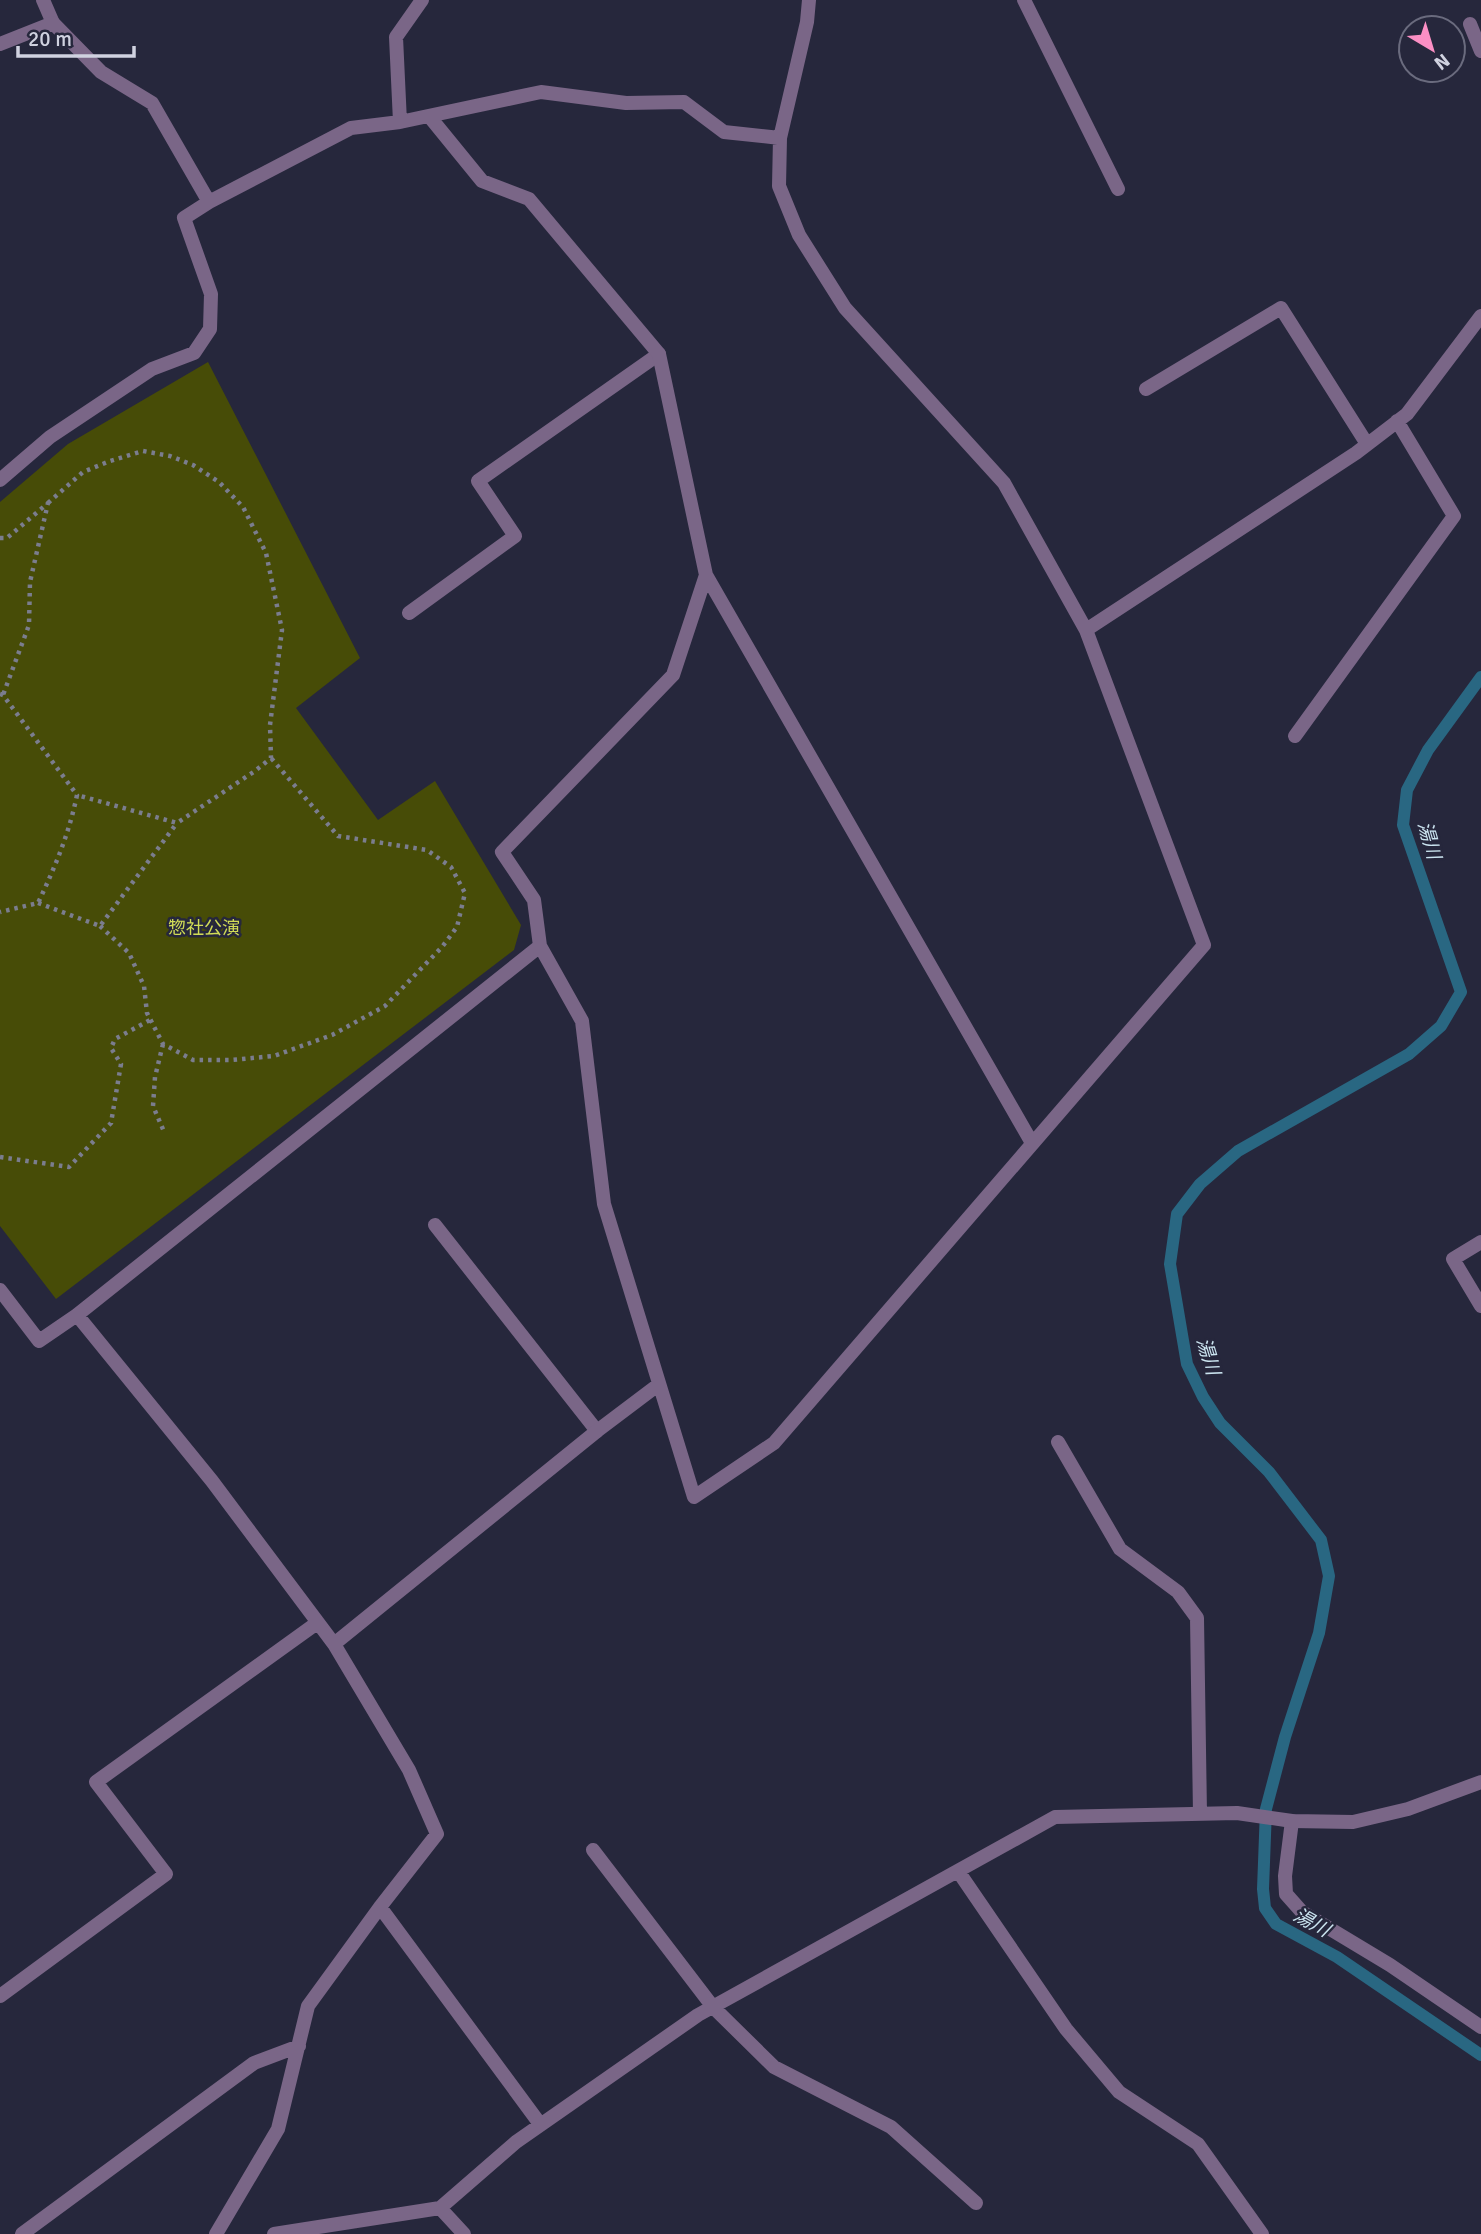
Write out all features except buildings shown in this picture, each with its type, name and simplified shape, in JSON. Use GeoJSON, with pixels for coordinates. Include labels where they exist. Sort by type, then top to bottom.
{"type":"FeatureCollection","features":[{"type":"Feature","properties":{"kind":"street"},"geometry":{"type":"LineString","coordinates":[[43,0],[53,23],[101,72],[152,103],[209,202]]}},
{"type":"Feature","properties":{"kind":"street"},"geometry":{"type":"LineString","coordinates":[[400,122],[396,37],[422,0]]}},
{"type":"Feature","properties":{"kind":"street"},"geometry":{"type":"LineString","coordinates":[[706,576],[673,675],[502,852],[534,900],[540,946],[582,1021],[604,1204],[694,1497],[774,1443],[1204,946],[1086,629],[1004,483],[845,309],[799,235],[779,186],[780,138],[807,22],[809,0]]}},
{"type":"Feature","properties":{"kind":"street"},"geometry":{"type":"LineString","coordinates":[[1024,0],[1118,189]]}},
{"type":"Feature","properties":{"kind":"street"},"geometry":{"type":"LineString","coordinates":[[0,44],[53,23]]}},
{"type":"Feature","properties":{"kind":"street"},"geometry":{"type":"LineString","coordinates":[[1470,24],[1481,51]]}},
{"type":"Feature","properties":{"kind":"street"},"geometry":{"type":"LineString","coordinates":[[0,480],[50,437],[152,369],[194,353],[210,329],[211,294],[184,218],[209,202],[351,128],[400,122],[541,92],[626,103],[684,102],[724,132],[780,138]]}},
{"type":"Feature","properties":{"kind":"street"},"geometry":{"type":"LineString","coordinates":[[429,116],[482,181],[529,199],[659,354],[706,576],[1032,1143]]}},
{"type":"Feature","properties":{"kind":"street"},"geometry":{"type":"LineString","coordinates":[[1146,389],[1281,308],[1367,444]]}},
{"type":"Feature","properties":{"kind":"street"},"geometry":{"type":"LineString","coordinates":[[1086,629],[1367,444],[1407,414],[1481,316]]}},
{"type":"Feature","properties":{"kind":"street"},"geometry":{"type":"LineString","coordinates":[[409,613],[516,536],[478,481],[659,354]]}},
{"type":"Feature","properties":{"kind":"street"},"geometry":{"type":"LineString","coordinates":[[1295,736],[1454,516],[1397,421]]}},
{"type":"Feature","properties":{"kind":"street"},"geometry":{"type":"LineString","coordinates":[[0,1290],[39,1341],[77,1315],[540,946]]}},
{"type":"Feature","properties":{"kind":"street"},"geometry":{"type":"LineString","coordinates":[[435,1225],[597,1431]]}},
{"type":"Feature","properties":{"kind":"street"},"geometry":{"type":"LineString","coordinates":[[1481,1242],[1453,1259],[1481,1306]]}},
{"type":"Feature","properties":{"kind":"street"},"geometry":{"type":"LineString","coordinates":[[77,1315],[212,1481],[334,1644],[409,1770],[436,1834],[308,2006],[278,2129],[216,2234]]}},
{"type":"Feature","properties":{"kind":"street"},"geometry":{"type":"LineString","coordinates":[[334,1644],[597,1431],[658,1385]]}},
{"type":"Feature","properties":{"kind":"street"},"geometry":{"type":"LineString","coordinates":[[1058,1442],[1120,1549],[1178,1592],[1197,1618],[1200,1814]]}},
{"type":"Feature","properties":{"kind":"street"},"geometry":{"type":"LineString","coordinates":[[0,1996],[166,1874],[96,1782],[317,1623]]}},
{"type":"Feature","properties":{"kind":"street"},"geometry":{"type":"LineString","coordinates":[[274,2234],[440,2208],[516,2141],[713,2007],[1055,1818],[1237,1813],[1292,1821],[1353,1822],[1408,1809],[1481,1782]]}},
{"type":"Feature","properties":{"kind":"street"},"geometry":{"type":"LineString","coordinates":[[1292,1821],[1285,1876],[1286,1894],[1302,1912],[1390,1965],[1481,2027]]}},
{"type":"Feature","properties":{"kind":"street"},"geometry":{"type":"LineString","coordinates":[[593,1850],[713,2007],[774,2067],[891,2127],[976,2203]]}},
{"type":"Feature","properties":{"kind":"street"},"geometry":{"type":"LineString","coordinates":[[958,1871],[1066,2029],[1119,2092],[1198,2144],[1262,2234]]}},
{"type":"Feature","properties":{"kind":"street"},"geometry":{"type":"LineString","coordinates":[[380,1908],[540,2124]]}},
{"type":"Feature","properties":{"kind":"street"},"geometry":{"type":"LineString","coordinates":[[22,2234],[254,2063],[299,2046]]}},
{"type":"Feature","properties":{"kind":"street"},"geometry":{"type":"LineString","coordinates":[[440,2208],[464,2234]]}},
{"type":"Feature","properties":{"kind":"path"},"geometry":{"type":"LineString","coordinates":[[0,538],[7,538],[83,472],[143,451],[170,456],[193,465],[219,482],[243,507],[266,553],[282,630],[270,725],[271,758],[338,836],[427,850],[451,867],[465,893],[457,927],[442,947],[385,1006],[332,1035],[274,1056],[231,1060],[193,1060],[163,1044],[147,1013],[144,986],[128,953],[100,926],[38,903],[0,912]]}},
{"type":"Feature","properties":{"kind":"path"},"geometry":{"type":"LineString","coordinates":[[48,503],[30,582],[29,625],[2,695],[77,795],[177,823]]}},
{"type":"Feature","properties":{"kind":"path"},"geometry":{"type":"LineString","coordinates":[[100,926],[177,823],[256,771],[271,758]]}},
{"type":"Feature","properties":{"kind":"path"},"geometry":{"type":"LineString","coordinates":[[38,903],[70,828],[77,795]]}},
{"type":"Feature","properties":{"kind":"path"},"geometry":{"type":"LineString","coordinates":[[0,1157],[69,1167],[111,1123],[121,1064],[111,1048],[115,1039],[150,1020]]}},
{"type":"Feature","properties":{"kind":"path"},"geometry":{"type":"LineString","coordinates":[[163,1044],[155,1077],[153,1106],[165,1134]]}},
{"type":"Feature","properties":{"kind":"green space","name":"惣社公演"},"geometry":{"type":"Polygon","coordinates":[[[208,362],[360,658],[296,708],[378,820],[435,781],[521,925],[514,950],[56,1299],[0,1226],[0,502],[68,444],[208,362]]]}},
{"type":"Feature","properties":{"kind":"waterway","name":"湯川"},"geometry":{"type":"LineString","coordinates":[[1481,677],[1428,750],[1407,790],[1403,825],[1461,992],[1441,1026],[1409,1054],[1238,1151],[1200,1184],[1177,1214],[1170,1264],[1187,1364],[1203,1397],[1220,1423],[1269,1472],[1321,1540],[1329,1576],[1319,1633],[1285,1737],[1266,1809],[1263,1889],[1265,1908],[1276,1924],[1337,1957],[1481,2055]]}}]}
